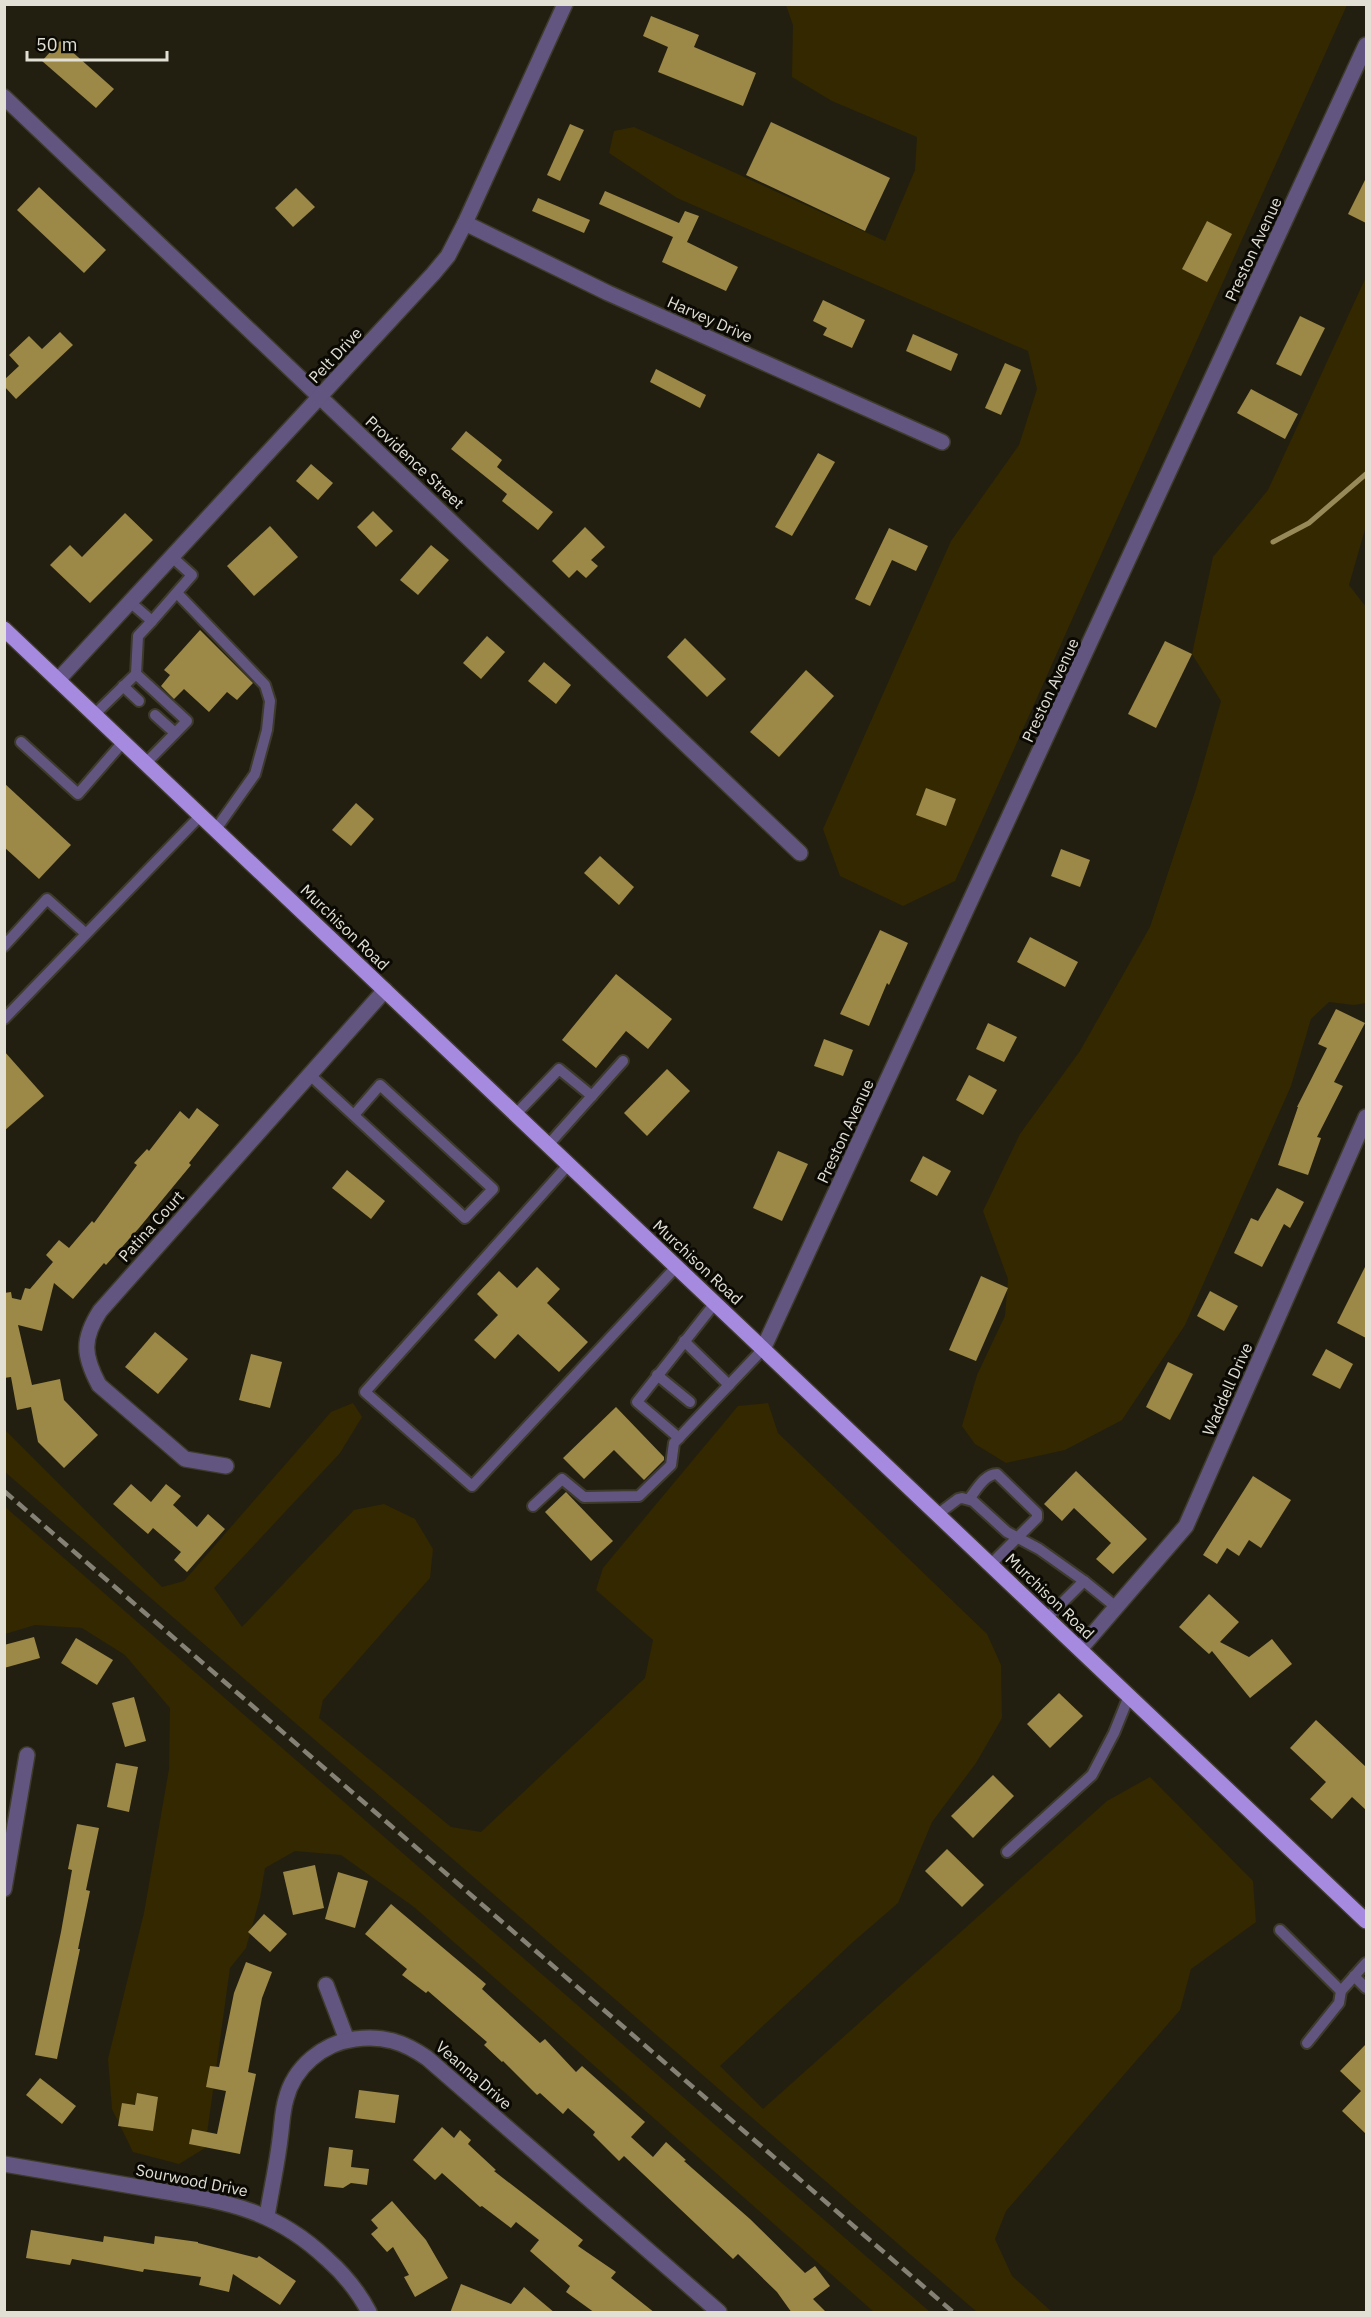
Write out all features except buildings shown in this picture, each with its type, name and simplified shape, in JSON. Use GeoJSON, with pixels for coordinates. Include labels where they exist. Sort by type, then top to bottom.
{"type":"FeatureCollection","features":[{"type":"Feature","properties":{"kind":"main road","name":"Murchison Road"},"geometry":{"type":"LineString","coordinates":[[4,629],[517,1113],[1366,1921]]}},
{"type":"Feature","properties":{"kind":"street","name":"Pelt Drive"},"geometry":{"type":"LineString","coordinates":[[58,680],[448,255],[465,223],[565,4]]}},
{"type":"Feature","properties":{"kind":"street","name":"Preston Avenue"},"geometry":{"type":"LineString","coordinates":[[764,1348],[1366,45]]}},
{"type":"Feature","properties":{"kind":"street","name":"Providence Street"},"geometry":{"type":"LineString","coordinates":[[4,97],[800,854]]}},
{"type":"Feature","properties":{"kind":"street","name":"Harvey Drive"},"geometry":{"type":"LineString","coordinates":[[465,223],[608,292],[942,442]]}},
{"type":"Feature","properties":{"kind":"street","name":"Patina Court"},"geometry":{"type":"LineString","coordinates":[[226,1466],[185,1459],[99,1384],[90,1369],[87,1349],[89,1328],[108,1302],[385,990]]}},
{"type":"Feature","properties":{"kind":"street","name":"Waddell Drive"},"geometry":{"type":"LineString","coordinates":[[1080,1649],[1186,1526],[1366,1117]]}},
{"type":"Feature","properties":{"kind":"street"},"geometry":{"type":"LineString","coordinates":[[4,1889],[27,1755]]}},
{"type":"Feature","properties":{"kind":"street"},"geometry":{"type":"LineString","coordinates":[[326,1985],[347,2040]]}},
{"type":"Feature","properties":{"kind":"street","name":"Veanna Drive"},"geometry":{"type":"LineString","coordinates":[[267,2216],[281,2123],[291,2086],[305,2065],[324,2049],[347,2040],[369,2037],[394,2040],[406,2044],[428,2058],[719,2313]]}},
{"type":"Feature","properties":{"kind":"street","name":"Sourwood Drive"},"geometry":{"type":"LineString","coordinates":[[4,2164],[217,2201],[267,2216],[309,2242],[337,2268],[364,2311]]}},
{"type":"Feature","properties":{"kind":"lane"},"geometry":{"type":"LineString","coordinates":[[94,714],[136,674],[138,636],[192,576],[172,557]]}},
{"type":"Feature","properties":{"kind":"lane"},"geometry":{"type":"LineString","coordinates":[[177,592],[265,685],[270,701],[267,730],[255,774],[216,829]]}},
{"type":"Feature","properties":{"kind":"lane"},"geometry":{"type":"LineString","coordinates":[[130,602],[152,621]]}},
{"type":"Feature","properties":{"kind":"lane"},"geometry":{"type":"LineString","coordinates":[[136,674],[187,721],[146,763]]}},
{"type":"Feature","properties":{"kind":"lane"},"geometry":{"type":"LineString","coordinates":[[123,686],[139,701]]}},
{"type":"Feature","properties":{"kind":"lane"},"geometry":{"type":"LineString","coordinates":[[155,715],[175,733]]}},
{"type":"Feature","properties":{"kind":"lane"},"geometry":{"type":"LineString","coordinates":[[21,742],[78,794],[123,742]]}},
{"type":"Feature","properties":{"kind":"lane"},"geometry":{"type":"LineString","coordinates":[[4,1018],[201,815]]}},
{"type":"Feature","properties":{"kind":"lane"},"geometry":{"type":"LineString","coordinates":[[4,946],[47,899],[85,933]]}},
{"type":"Feature","properties":{"kind":"lane"},"geometry":{"type":"LineString","coordinates":[[549,1144],[623,1061]]}},
{"type":"Feature","properties":{"kind":"lane"},"geometry":{"type":"LineString","coordinates":[[517,1113],[559,1069],[592,1096]]}},
{"type":"Feature","properties":{"kind":"lane"},"geometry":{"type":"LineString","coordinates":[[310,1075],[465,1218],[493,1189],[380,1085],[354,1115]]}},
{"type":"Feature","properties":{"kind":"lane"},"geometry":{"type":"LineString","coordinates":[[569,1164],[365,1392],[472,1486],[677,1266]]}},
{"type":"Feature","properties":{"kind":"lane"},"geometry":{"type":"LineString","coordinates":[[679,1438],[637,1402],[715,1303]]}},
{"type":"Feature","properties":{"kind":"lane"},"geometry":{"type":"LineString","coordinates":[[684,1341],[729,1385]]}},
{"type":"Feature","properties":{"kind":"lane"},"geometry":{"type":"LineString","coordinates":[[533,1506],[562,1479],[584,1497],[639,1496],[671,1465],[674,1443],[764,1348]]}},
{"type":"Feature","properties":{"kind":"lane"},"geometry":{"type":"LineString","coordinates":[[657,1376],[690,1402]]}},
{"type":"Feature","properties":{"kind":"lane"},"geometry":{"type":"LineString","coordinates":[[969,1499],[993,1473],[1000,1476],[1038,1514],[1037,1518],[991,1564]]}},
{"type":"Feature","properties":{"kind":"lane"},"geometry":{"type":"LineString","coordinates":[[938,1514],[952,1502],[962,1498],[969,1499],[980,1506],[1001,1527],[1039,1549],[1084,1581],[1116,1608]]}},
{"type":"Feature","properties":{"kind":"lane"},"geometry":{"type":"LineString","coordinates":[[1047,1618],[1084,1581]]}},
{"type":"Feature","properties":{"kind":"lane"},"geometry":{"type":"LineString","coordinates":[[1006,1852],[1092,1775],[1114,1733],[1129,1696]]}},
{"type":"Feature","properties":{"kind":"lane"},"geometry":{"type":"LineString","coordinates":[[1280,1930],[1341,1991]]}},
{"type":"Feature","properties":{"kind":"lane"},"geometry":{"type":"LineString","coordinates":[[1306,2043],[1339,2003],[1341,1991],[1366,1963]]}},
{"type":"Feature","properties":{"kind":"lane"},"geometry":{"type":"LineString","coordinates":[[1354,1976],[1366,1988]]}},
{"type":"Feature","properties":{"kind":"shaded area"},"geometry":{"type":"Polygon","coordinates":[[[786,5],[1347,5],[955,881],[903,906],[840,876],[823,829],[951,541],[1019,445],[1037,389],[1028,351],[677,198],[609,153],[614,131],[634,127],[885,241],[915,170],[917,137],[832,101],[792,77],[793,25],[786,5]]]}},
{"type":"Feature","properties":{"kind":"shaded area"},"geometry":{"type":"Polygon","coordinates":[[[1366,277],[1366,526],[1349,585],[1366,607],[1366,1003],[1354,1005],[1329,1002],[1311,1019],[1291,1086],[1185,1325],[1122,1420],[1065,1450],[1006,1463],[975,1444],[962,1426],[977,1375],[1005,1316],[1008,1279],[983,1211],[1020,1134],[1080,1051],[1150,927],[1196,789],[1221,701],[1192,654],[1213,557],[1268,490],[1366,277]]]}},
{"type":"Feature","properties":{"kind":"shaded area"},"geometry":{"type":"Polygon","coordinates":[[[353,1403],[362,1417],[340,1453],[214,1588],[242,1627],[354,1510],[384,1504],[415,1519],[433,1549],[430,1578],[323,1700],[319,1718],[451,1827],[481,1832],[645,1678],[653,1640],[596,1590],[603,1568],[738,1406],[768,1403],[778,1433],[987,1634],[1001,1665],[1002,1718],[976,1763],[932,1822],[898,1903],[720,2066],[763,2109],[1107,1801],[1150,1777],[1253,1881],[1256,1922],[1191,1969],[1180,2010],[1006,2211],[995,2239],[1012,2276],[1052,2312],[977,2312],[5,1472],[5,1430],[162,1587],[184,1581],[331,1412],[353,1403]]]}},
{"type":"Feature","properties":{"kind":"shaded area"},"geometry":{"type":"Polygon","coordinates":[[[4,1506],[930,2312],[874,2312],[414,1907],[341,1855],[295,1851],[265,1868],[260,1898],[246,1948],[230,1968],[205,2148],[179,2164],[133,2152],[112,2109],[108,2059],[144,1913],[169,1769],[170,1708],[125,1655],[82,1628],[35,1625],[5,1634],[4,1506]]]}},
{"type":"Feature","properties":{"kind":"waterway"},"geometry":{"type":"LineString","coordinates":[[1273,542],[1309,523],[1366,474]]}},
{"type":"Feature","properties":{"kind":"railway"},"geometry":{"type":"LineString","coordinates":[[4,1491],[953,2312]]}}]}
